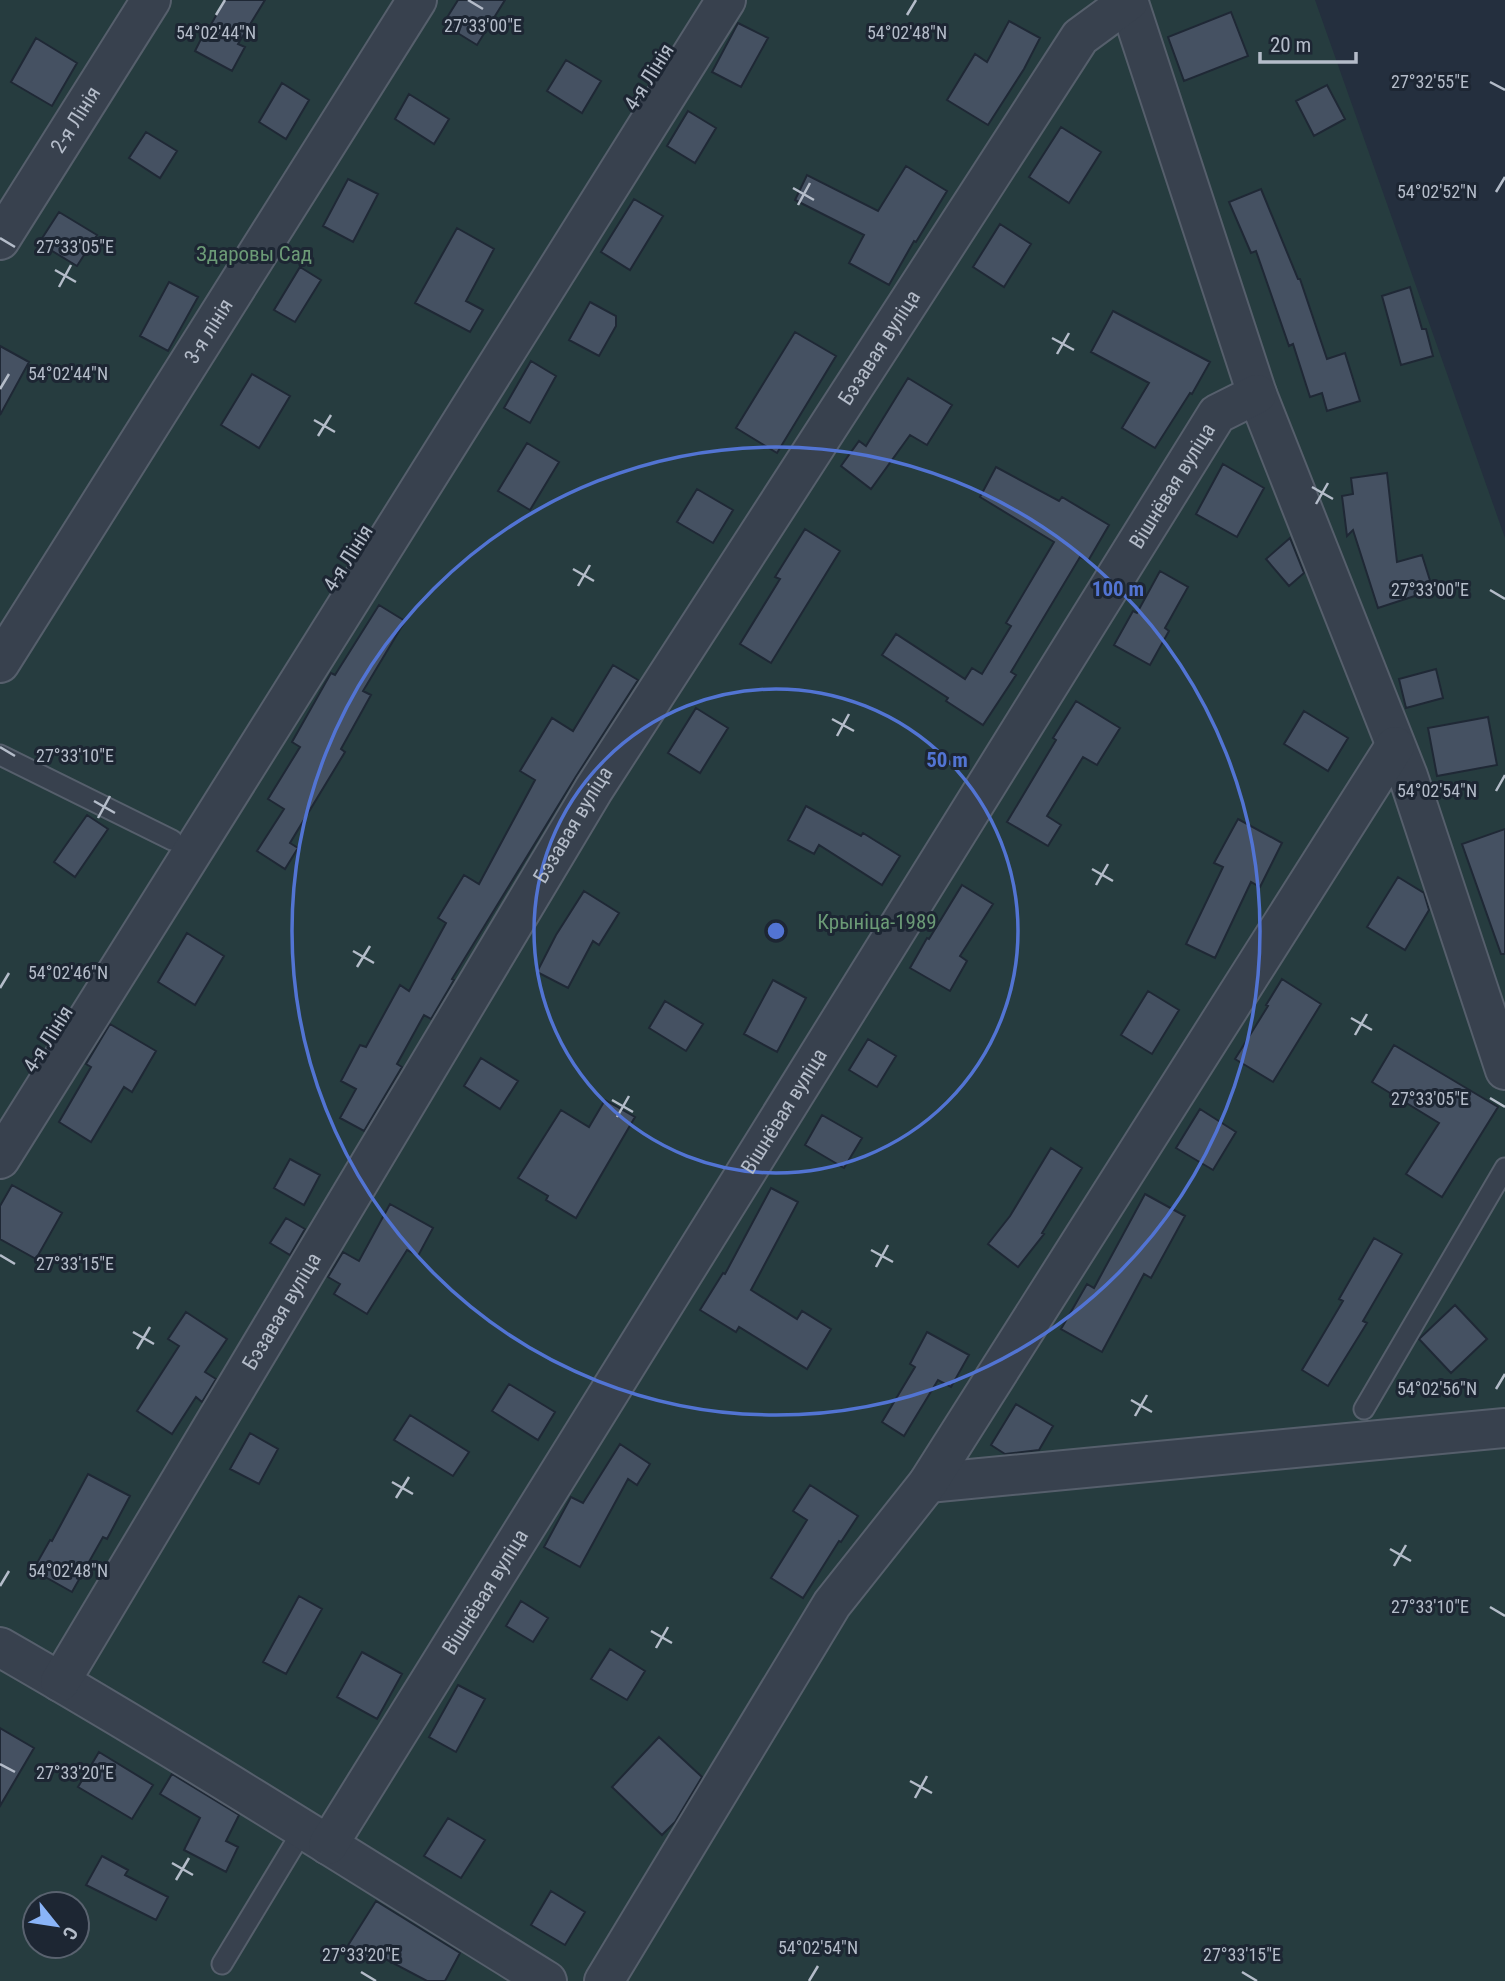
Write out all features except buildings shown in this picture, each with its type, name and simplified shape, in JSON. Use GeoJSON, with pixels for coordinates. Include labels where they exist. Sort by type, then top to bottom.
{"type":"FeatureCollection","features":[{"type":"Feature","properties":{"kind":"street","name":"2-я Лінія"},"geometry":{"type":"LineString","coordinates":[[0,240],[150,0]]}},
{"type":"Feature","properties":{"kind":"street","name":"3-я лінія"},"geometry":{"type":"LineString","coordinates":[[0,663],[417,0]]}},
{"type":"Feature","properties":{"kind":"street","name":"4-я Лінія"},"geometry":{"type":"LineString","coordinates":[[0,1116],[697,0]]}},
{"type":"Feature","properties":{"kind":"street"},"geometry":{"type":"LineString","coordinates":[[0,1159],[726,0]]}},
{"type":"Feature","properties":{"kind":"street"},"geometry":{"type":"LineString","coordinates":[[1129,1],[1257,394],[1408,776],[1505,1070]]}},
{"type":"Feature","properties":{"kind":"street","name":"Бэзавая вуліца"},"geometry":{"type":"LineString","coordinates":[[60,1682],[594,789],[1080,37],[1129,1]]}},
{"type":"Feature","properties":{"kind":"street","name":"Вішнёвая вуліца"},"geometry":{"type":"LineString","coordinates":[[315,1837],[1217,414],[1257,394]]}},
{"type":"Feature","properties":{"kind":"street"},"geometry":{"type":"LineString","coordinates":[[604,1981],[832,1604],[928,1483],[1395,746]]}},
{"type":"Feature","properties":{"kind":"street"},"geometry":{"type":"LineString","coordinates":[[928,1483],[1505,1428]]}},
{"type":"Feature","properties":{"kind":"street"},"geometry":{"type":"LineString","coordinates":[[0,1647],[547,1981]]}},
{"type":"Feature","properties":{"kind":"lane"},"geometry":{"type":"LineString","coordinates":[[0,755],[172,840]]}},
{"type":"Feature","properties":{"kind":"lane"},"geometry":{"type":"LineString","coordinates":[[1364,1409],[1505,1168]]}},
{"type":"Feature","properties":{"kind":"lane"},"geometry":{"type":"LineString","coordinates":[[222,1964],[315,1837]]}},
{"type":"Feature","properties":{"kind":"green space","name":"Крыніца-1989"},"geometry":{"type":"Polygon","coordinates":[[[0,0],[1315,0],[1505,538],[1505,1981],[0,1981],[0,0]]]}},
{"type":"Feature","properties":{"kind":"park label","name":"Здаровы Сад"},"geometry":{"type":"Point","coordinates":[254,254]}}]}
